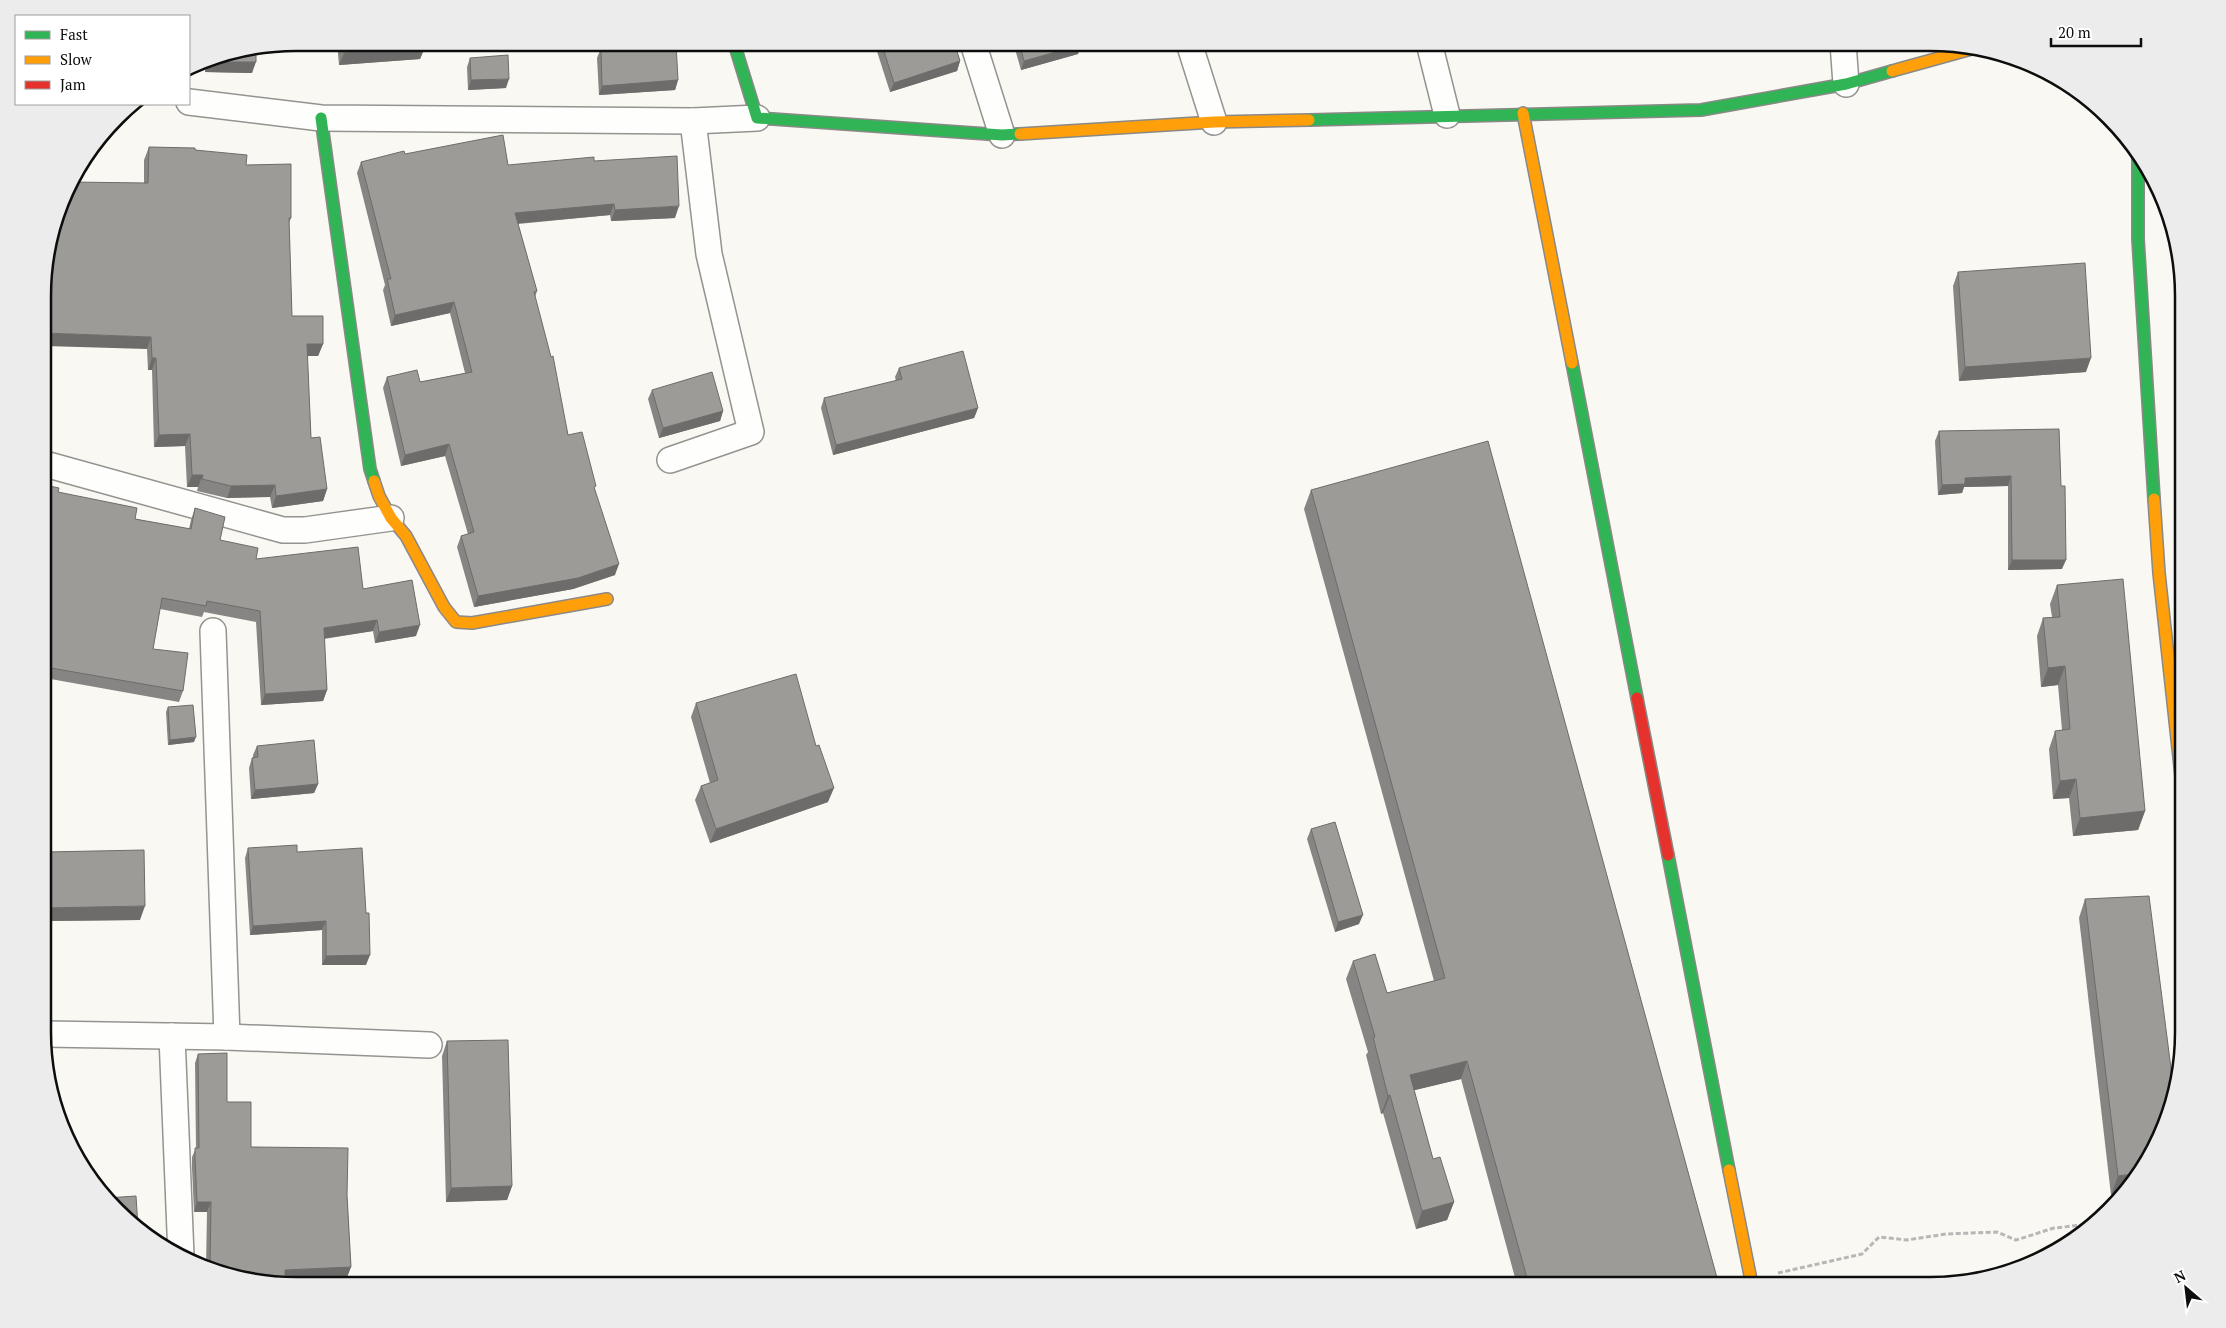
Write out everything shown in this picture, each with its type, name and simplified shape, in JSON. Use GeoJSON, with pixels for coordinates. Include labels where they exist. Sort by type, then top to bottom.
{"type":"FeatureCollection","features":[{"type":"Feature","properties":{"kind":"street"},"geometry":{"type":"LineString","coordinates":[[737,51],[757,118]]}},
{"type":"Feature","properties":{"kind":"street"},"geometry":{"type":"LineString","coordinates":[[976,51],[1002,135]]}},
{"type":"Feature","properties":{"kind":"street"},"geometry":{"type":"LineString","coordinates":[[1192,51],[1214,122]]}},
{"type":"Feature","properties":{"kind":"street"},"geometry":{"type":"LineString","coordinates":[[1431,51],[1447,116]]}},
{"type":"Feature","properties":{"kind":"street"},"geometry":{"type":"LineString","coordinates":[[1844,51],[1846,84]]}},
{"type":"Feature","properties":{"kind":"street"},"geometry":{"type":"LineString","coordinates":[[190,102],[321,118],[693,121],[757,118],[1002,135],[1214,122],[1701,110],[1846,84],[1958,53]]}},
{"type":"Feature","properties":{"kind":"street"},"geometry":{"type":"LineString","coordinates":[[1523,113],[1750,1277]]}},
{"type":"Feature","properties":{"kind":"street"},"geometry":{"type":"LineString","coordinates":[[321,118],[370,469],[379,496],[391,518],[406,536],[444,608],[456,622],[472,623],[607,599]]}},
{"type":"Feature","properties":{"kind":"street"},"geometry":{"type":"LineString","coordinates":[[670,460],[751,432],[709,254],[693,121]]}},
{"type":"Feature","properties":{"kind":"street"},"geometry":{"type":"LineString","coordinates":[[2138,168],[2138,239],[2158,573],[2175,723]]}},
{"type":"Feature","properties":{"kind":"street"},"geometry":{"type":"LineString","coordinates":[[51,466],[283,530],[305,530],[391,518]]}},
{"type":"Feature","properties":{"kind":"street"},"geometry":{"type":"LineString","coordinates":[[213,631],[227,1037]]}},
{"type":"Feature","properties":{"kind":"street"},"geometry":{"type":"LineString","coordinates":[[51,1034],[227,1037],[429,1045]]}},
{"type":"Feature","properties":{"kind":"street"},"geometry":{"type":"LineString","coordinates":[[172,1036],[182,1248]]}},
{"type":"Feature","properties":{"kind":"path"},"geometry":{"type":"LineString","coordinates":[[1771,1277],[1862,1254],[1879,1237],[1907,1240],[1946,1234],[1997,1232],[2016,1240],[2054,1228],[2080,1225]]}},
{"type":"Feature","properties":{"kind":"building"},"geometry":{"type":"Polygon","coordinates":[[[344,51],[367,51],[344,53],[344,51]]]}},
{"type":"Feature","properties":{"kind":"building"},"geometry":{"type":"Polygon","coordinates":[[[601,51],[676,51],[678,80],[602,86],[601,51]]]}},
{"type":"Feature","properties":{"kind":"building"},"geometry":{"type":"Polygon","coordinates":[[[884,51],[957,51],[960,61],[894,83],[884,51]]]}},
{"type":"Feature","properties":{"kind":"building"},"geometry":{"type":"Polygon","coordinates":[[[1021,51],[1060,51],[1024,61],[1021,51]]]}},
{"type":"Feature","properties":{"kind":"building"},"geometry":{"type":"Polygon","coordinates":[[[256,55],[256,62],[226,62],[256,55]]]}},
{"type":"Feature","properties":{"kind":"building"},"geometry":{"type":"Polygon","coordinates":[[[508,55],[509,79],[471,80],[470,58],[508,55]]]}},
{"type":"Feature","properties":{"kind":"building"},"geometry":{"type":"Polygon","coordinates":[[[503,135],[508,165],[594,157],[594,161],[677,156],[679,206],[615,210],[614,204],[515,213],[537,291],[534,292],[551,357],[553,356],[568,435],[582,432],[596,486],[594,487],[619,564],[578,578],[478,596],[461,536],[474,532],[449,444],[405,455],[387,377],[417,370],[420,382],[472,372],[454,302],[395,315],[387,279],[391,279],[361,162],[404,151],[405,154],[503,135]]]}},
{"type":"Feature","properties":{"kind":"building"},"geometry":{"type":"Polygon","coordinates":[[[149,147],[195,148],[195,150],[247,155],[246,165],[291,164],[291,218],[289,218],[292,316],[323,316],[323,344],[307,344],[311,438],[320,437],[327,489],[276,496],[275,485],[231,486],[202,479],[203,475],[192,475],[190,434],[159,435],[156,358],[152,358],[151,337],[51,333],[53,264],[64,218],[80,182],[148,183],[149,147]]]}},
{"type":"Feature","properties":{"kind":"building"},"geometry":{"type":"Polygon","coordinates":[[[2085,263],[2091,358],[1965,367],[1958,272],[2085,263]]]}},
{"type":"Feature","properties":{"kind":"building"},"geometry":{"type":"Polygon","coordinates":[[[963,351],[978,408],[836,445],[824,398],[902,379],[899,368],[963,351]]]}},
{"type":"Feature","properties":{"kind":"building"},"geometry":{"type":"Polygon","coordinates":[[[712,372],[723,411],[663,428],[652,390],[712,372]]]}},
{"type":"Feature","properties":{"kind":"building"},"geometry":{"type":"Polygon","coordinates":[[[2059,429],[2061,486],[2065,486],[2066,560],[2012,560],[2011,476],[1965,478],[1965,484],[1942,485],[1939,431],[2059,429]]]}},
{"type":"Feature","properties":{"kind":"building"},"geometry":{"type":"Polygon","coordinates":[[[1488,441],[1717,1277],[1527,1277],[1467,1061],[1410,1075],[1433,1159],[1440,1157],[1454,1202],[1422,1211],[1390,1095],[1388,1096],[1373,1037],[1375,1037],[1353,961],[1375,954],[1387,993],[1445,978],[1311,490],[1488,441]]]}},
{"type":"Feature","properties":{"kind":"building"},"geometry":{"type":"Polygon","coordinates":[[[51,486],[59,488],[58,492],[137,508],[135,519],[191,529],[195,508],[225,517],[220,540],[258,548],[256,559],[358,547],[363,589],[412,580],[420,625],[379,632],[377,620],[324,628],[327,690],[265,694],[260,611],[207,601],[206,606],[162,598],[153,649],[188,653],[183,691],[51,668],[51,486]]]}},
{"type":"Feature","properties":{"kind":"building"},"geometry":{"type":"Polygon","coordinates":[[[2123,579],[2145,811],[2080,818],[2076,779],[2060,781],[2055,731],[2070,729],[2065,666],[2048,668],[2043,618],[2060,617],[2057,585],[2123,579]]]}},
{"type":"Feature","properties":{"kind":"building"},"geometry":{"type":"Polygon","coordinates":[[[796,674],[816,746],[819,745],[834,788],[716,829],[701,786],[718,780],[696,703],[796,674]]]}},
{"type":"Feature","properties":{"kind":"building"},"geometry":{"type":"Polygon","coordinates":[[[193,705],[196,737],[170,740],[168,707],[193,705]]]}},
{"type":"Feature","properties":{"kind":"building"},"geometry":{"type":"Polygon","coordinates":[[[314,740],[318,784],[255,790],[252,758],[258,757],[257,746],[314,740]]]}},
{"type":"Feature","properties":{"kind":"building"},"geometry":{"type":"Polygon","coordinates":[[[1335,822],[1363,915],[1338,922],[1311,829],[1335,822]]]}},
{"type":"Feature","properties":{"kind":"building"},"geometry":{"type":"Polygon","coordinates":[[[297,845],[297,852],[362,848],[366,913],[369,913],[370,955],[326,956],[326,921],[253,926],[248,848],[297,845]]]}},
{"type":"Feature","properties":{"kind":"building"},"geometry":{"type":"Polygon","coordinates":[[[144,850],[145,906],[51,908],[51,852],[144,850]]]}},
{"type":"Feature","properties":{"kind":"building"},"geometry":{"type":"Polygon","coordinates":[[[2149,896],[2171,1072],[2162,1110],[2142,1154],[2128,1174],[2118,1176],[2085,899],[2149,896]]]}},
{"type":"Feature","properties":{"kind":"building"},"geometry":{"type":"Polygon","coordinates":[[[508,1040],[512,1186],[451,1188],[447,1041],[508,1040]]]}},
{"type":"Feature","properties":{"kind":"building"},"geometry":{"type":"Polygon","coordinates":[[[227,1053],[227,1102],[251,1102],[251,1147],[348,1148],[347,1195],[351,1267],[285,1270],[285,1276],[249,1272],[210,1261],[211,1202],[197,1202],[195,1148],[199,1148],[198,1054],[227,1053]]]}},
{"type":"Feature","properties":{"kind":"building"},"geometry":{"type":"Polygon","coordinates":[[[136,1196],[137,1218],[123,1205],[116,1197],[136,1196]]]}},
{"type":"Feature","properties":{"kind":"traffic: fast"},"geometry":{"type":"LineString","coordinates":[[736,51],[757,118],[1002,135],[1020,134]]}},
{"type":"Feature","properties":{"kind":"traffic: fast"},"geometry":{"type":"LineString","coordinates":[[1309,120],[1701,110],[1846,84],[1892,71]]}},
{"type":"Feature","properties":{"kind":"traffic: fast"},"geometry":{"type":"LineString","coordinates":[[321,118],[370,469],[374,481]]}},
{"type":"Feature","properties":{"kind":"traffic: fast"},"geometry":{"type":"LineString","coordinates":[[2138,168],[2138,239],[2154,499]]}},
{"type":"Feature","properties":{"kind":"traffic: fast"},"geometry":{"type":"LineString","coordinates":[[1572,363],[1637,698]]}},
{"type":"Feature","properties":{"kind":"traffic: fast"},"geometry":{"type":"LineString","coordinates":[[1668,855],[1729,1170]]}},
{"type":"Feature","properties":{"kind":"traffic: slow"},"geometry":{"type":"LineString","coordinates":[[1892,71],[1958,53]]}},
{"type":"Feature","properties":{"kind":"traffic: slow"},"geometry":{"type":"LineString","coordinates":[[1523,113],[1572,363]]}},
{"type":"Feature","properties":{"kind":"traffic: slow"},"geometry":{"type":"LineString","coordinates":[[1020,134],[1214,122],[1309,120]]}},
{"type":"Feature","properties":{"kind":"traffic: slow"},"geometry":{"type":"LineString","coordinates":[[374,481],[379,496],[391,518],[406,536],[444,607],[456,622],[472,623],[607,599]]}},
{"type":"Feature","properties":{"kind":"traffic: slow"},"geometry":{"type":"LineString","coordinates":[[2154,499],[2159,573],[2175,720]]}},
{"type":"Feature","properties":{"kind":"traffic: slow"},"geometry":{"type":"LineString","coordinates":[[1729,1170],[1750,1277]]}},
{"type":"Feature","properties":{"kind":"traffic: jam"},"geometry":{"type":"LineString","coordinates":[[1637,698],[1668,855]]}}]}
